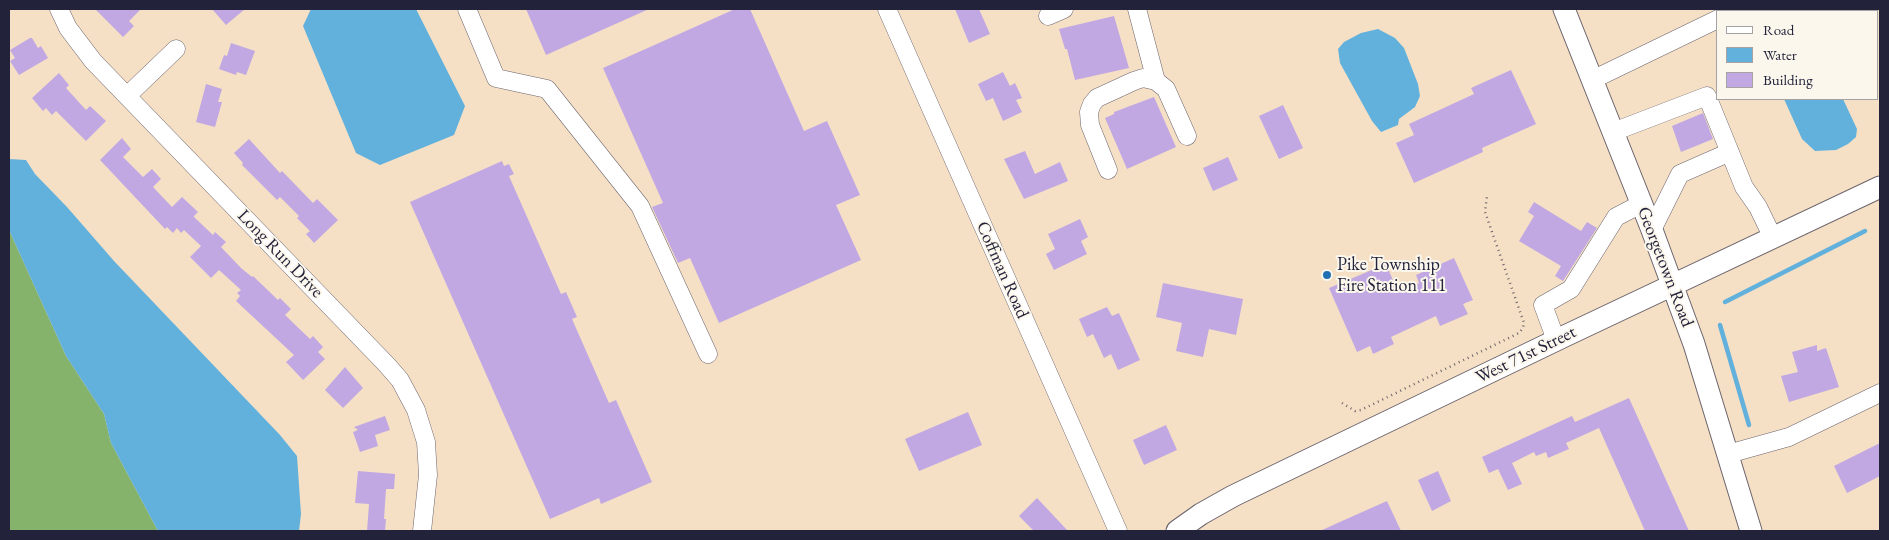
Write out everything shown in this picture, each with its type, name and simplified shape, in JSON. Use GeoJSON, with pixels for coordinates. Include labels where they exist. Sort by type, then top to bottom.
{"type":"FeatureCollection","features":[{"type":"Feature","properties":{"kind":"main road","name":"Georgetown Road"},"geometry":{"type":"LineString","coordinates":[[1564,9],[1652,230],[1700,363],[1751,531]]}},
{"type":"Feature","properties":{"kind":"main road","name":"West 71st Street"},"geometry":{"type":"LineString","coordinates":[[1177,531],[1201,514],[1233,496],[1556,340],[1880,187]]}},
{"type":"Feature","properties":{"kind":"street","name":"Long Run Drive"},"geometry":{"type":"LineString","coordinates":[[59,9],[68,28],[84,51],[400,380],[419,416],[425,435],[428,455],[428,481],[422,531]]}},
{"type":"Feature","properties":{"kind":"street"},"geometry":{"type":"LineString","coordinates":[[467,9],[496,78],[547,89],[640,206],[708,354]]}},
{"type":"Feature","properties":{"kind":"street","name":"Coffman Road"},"geometry":{"type":"LineString","coordinates":[[887,9],[1118,531]]}},
{"type":"Feature","properties":{"kind":"street"},"geometry":{"type":"LineString","coordinates":[[1048,16],[1064,9]]}},
{"type":"Feature","properties":{"kind":"street"},"geometry":{"type":"LineString","coordinates":[[1137,9],[1156,81]]}},
{"type":"Feature","properties":{"kind":"street"},"geometry":{"type":"LineString","coordinates":[[1592,80],[1716,20]]}},
{"type":"Feature","properties":{"kind":"street"},"geometry":{"type":"LineString","coordinates":[[127,96],[176,49]]}},
{"type":"Feature","properties":{"kind":"street"},"geometry":{"type":"LineString","coordinates":[[1108,170],[1090,125],[1088,112],[1097,98],[1134,81],[1143,78],[1156,81],[1166,89],[1188,136]]}},
{"type":"Feature","properties":{"kind":"street"},"geometry":{"type":"LineString","coordinates":[[1613,132],[1707,96],[1744,187],[1758,206],[1774,238]]}},
{"type":"Feature","properties":{"kind":"street"},"geometry":{"type":"LineString","coordinates":[[1652,230],[1680,174],[1730,152]]}},
{"type":"Feature","properties":{"kind":"street"},"geometry":{"type":"LineString","coordinates":[[1556,340],[1543,305],[1571,289],[1616,217],[1641,204]]}},
{"type":"Feature","properties":{"kind":"street"},"geometry":{"type":"LineString","coordinates":[[1728,454],[1789,437],[1880,393]]}},
{"type":"Feature","properties":{"kind":"path"},"geometry":{"type":"LineString","coordinates":[[1342,403],[1354,411],[1362,410],[1519,333],[1523,328],[1524,322],[1485,212],[1487,196]]}},
{"type":"Feature","properties":{"kind":"green space"},"geometry":{"type":"Polygon","coordinates":[[[9,230],[66,356],[104,414],[111,443],[158,531],[9,531],[9,230]]]}},
{"type":"Feature","properties":{"kind":"water"},"geometry":{"type":"Polygon","coordinates":[[[311,9],[416,9],[465,106],[454,135],[380,165],[356,153],[303,26],[311,9]]]}},
{"type":"Feature","properties":{"kind":"water"},"geometry":{"type":"Polygon","coordinates":[[[1378,29],[1395,38],[1404,48],[1418,84],[1420,96],[1415,107],[1399,119],[1398,125],[1381,132],[1372,121],[1340,63],[1338,49],[1344,42],[1361,33],[1378,29]]]}},
{"type":"Feature","properties":{"kind":"water"},"geometry":{"type":"Polygon","coordinates":[[[1784,100],[1843,100],[1857,129],[1856,137],[1848,144],[1836,150],[1815,151],[1802,139],[1784,100]]]}},
{"type":"Feature","properties":{"kind":"water"},"geometry":{"type":"Polygon","coordinates":[[[9,159],[26,160],[35,174],[67,207],[114,261],[280,435],[297,456],[301,514],[299,531],[158,531],[111,443],[104,414],[66,356],[9,230],[9,159]]]}},
{"type":"Feature","properties":{"kind":"building"},"geometry":{"type":"Polygon","coordinates":[[[95,9],[141,9],[129,21],[134,26],[123,37],[95,9]]]}},
{"type":"Feature","properties":{"kind":"building"},"geometry":{"type":"Polygon","coordinates":[[[212,9],[245,9],[226,25],[212,9]]]}},
{"type":"Feature","properties":{"kind":"building"},"geometry":{"type":"Polygon","coordinates":[[[526,9],[649,9],[546,55],[526,9]]]}},
{"type":"Feature","properties":{"kind":"building"},"geometry":{"type":"Polygon","coordinates":[[[735,9],[750,9],[804,131],[827,121],[860,195],[836,205],[861,260],[719,323],[690,258],[678,263],[652,207],[663,203],[603,68],[735,9]]]}},
{"type":"Feature","properties":{"kind":"building"},"geometry":{"type":"Polygon","coordinates":[[[955,9],[979,9],[990,34],[969,43],[955,9]]]}},
{"type":"Feature","properties":{"kind":"building"},"geometry":{"type":"Polygon","coordinates":[[[1114,16],[1129,68],[1075,80],[1067,49],[1065,49],[1059,29],[1114,16]]]}},
{"type":"Feature","properties":{"kind":"building"},"geometry":{"type":"Polygon","coordinates":[[[32,38],[38,48],[41,46],[48,58],[19,75],[10,61],[15,58],[10,50],[32,38]]]}},
{"type":"Feature","properties":{"kind":"building"},"geometry":{"type":"Polygon","coordinates":[[[231,43],[255,51],[246,75],[237,72],[236,75],[219,69],[224,55],[227,56],[231,43]]]}},
{"type":"Feature","properties":{"kind":"building"},"geometry":{"type":"Polygon","coordinates":[[[1511,70],[1536,124],[1482,148],[1483,152],[1414,183],[1396,143],[1414,135],[1409,124],[1474,94],[1471,88],[1511,70]]]}},
{"type":"Feature","properties":{"kind":"building"},"geometry":{"type":"Polygon","coordinates":[[[1003,72],[1010,86],[1015,83],[1022,98],[1016,100],[1022,112],[1003,121],[993,98],[986,101],[978,84],[1003,72]]]}},
{"type":"Feature","properties":{"kind":"building"},"geometry":{"type":"Polygon","coordinates":[[[59,73],[69,85],[66,88],[86,110],[90,106],[106,121],[86,141],[56,111],[52,115],[46,108],[43,111],[32,98],[59,73]]]}},
{"type":"Feature","properties":{"kind":"building"},"geometry":{"type":"Polygon","coordinates":[[[206,84],[222,89],[218,102],[222,102],[215,127],[196,122],[206,84]]]}},
{"type":"Feature","properties":{"kind":"building"},"geometry":{"type":"Polygon","coordinates":[[[1154,97],[1176,147],[1127,169],[1105,118],[1114,114],[1114,112],[1154,97]]]}},
{"type":"Feature","properties":{"kind":"building"},"geometry":{"type":"Polygon","coordinates":[[[1283,105],[1303,148],[1279,159],[1259,116],[1283,105]]]}},
{"type":"Feature","properties":{"kind":"building"},"geometry":{"type":"Polygon","coordinates":[[[1703,113],[1713,139],[1681,152],[1672,126],[1703,113]]]}},
{"type":"Feature","properties":{"kind":"building"},"geometry":{"type":"Polygon","coordinates":[[[122,138],[131,149],[123,157],[143,177],[152,169],[161,179],[153,187],[172,207],[182,197],[198,212],[194,217],[213,235],[215,232],[226,242],[221,247],[241,268],[253,276],[278,300],[280,298],[291,309],[285,315],[310,339],[313,336],[323,347],[318,352],[325,359],[303,380],[286,362],[294,355],[236,301],[240,296],[237,293],[241,290],[219,270],[211,278],[190,257],[201,246],[184,230],[181,233],[177,228],[173,233],[167,227],[165,229],[100,160],[122,138]]]}},
{"type":"Feature","properties":{"kind":"building"},"geometry":{"type":"Polygon","coordinates":[[[249,139],[280,173],[282,171],[313,203],[317,199],[338,220],[314,243],[306,234],[310,231],[297,218],[299,216],[280,197],[277,200],[242,165],[243,163],[234,153],[249,139]]]}},
{"type":"Feature","properties":{"kind":"building"},"geometry":{"type":"Polygon","coordinates":[[[1025,151],[1035,174],[1060,162],[1068,181],[1024,199],[1004,159],[1025,151]]]}},
{"type":"Feature","properties":{"kind":"building"},"geometry":{"type":"Polygon","coordinates":[[[1228,157],[1238,180],[1213,191],[1203,168],[1228,157]]]}},
{"type":"Feature","properties":{"kind":"building"},"geometry":{"type":"Polygon","coordinates":[[[502,161],[504,166],[509,164],[514,174],[509,176],[561,294],[566,292],[577,317],[572,319],[609,403],[616,400],[652,482],[601,504],[599,498],[550,519],[410,202],[502,161]]]}},
{"type":"Feature","properties":{"kind":"building"},"geometry":{"type":"Polygon","coordinates":[[[1534,202],[1581,231],[1587,222],[1597,228],[1563,281],[1555,276],[1561,266],[1519,241],[1534,216],[1528,212],[1534,202]]]}},
{"type":"Feature","properties":{"kind":"building"},"geometry":{"type":"Polygon","coordinates":[[[1080,219],[1088,237],[1081,241],[1087,254],[1054,270],[1046,254],[1055,249],[1048,234],[1080,219]]]}},
{"type":"Feature","properties":{"kind":"building"},"geometry":{"type":"Polygon","coordinates":[[[1454,258],[1473,300],[1463,304],[1468,314],[1440,326],[1436,316],[1391,337],[1394,344],[1373,354],[1370,346],[1357,352],[1329,288],[1386,264],[1398,292],[1419,283],[1416,275],[1454,258]]]}},
{"type":"Feature","properties":{"kind":"building"},"geometry":{"type":"Polygon","coordinates":[[[1163,283],[1243,299],[1236,335],[1209,329],[1203,357],[1176,351],[1182,323],[1156,317],[1163,283]]]}},
{"type":"Feature","properties":{"kind":"building"},"geometry":{"type":"Polygon","coordinates":[[[1107,307],[1112,316],[1119,313],[1140,360],[1118,370],[1111,354],[1104,358],[1093,334],[1087,337],[1079,319],[1107,307]]]}},
{"type":"Feature","properties":{"kind":"building"},"geometry":{"type":"Polygon","coordinates":[[[1817,345],[1817,351],[1826,348],[1839,387],[1789,402],[1781,376],[1798,372],[1792,352],[1817,345]]]}},
{"type":"Feature","properties":{"kind":"building"},"geometry":{"type":"Polygon","coordinates":[[[345,367],[363,388],[343,408],[325,390],[345,367]]]}},
{"type":"Feature","properties":{"kind":"building"},"geometry":{"type":"Polygon","coordinates":[[[1629,398],[1689,531],[1645,531],[1599,428],[1566,443],[1569,449],[1548,458],[1546,452],[1536,456],[1534,452],[1512,463],[1522,484],[1508,490],[1498,469],[1489,473],[1482,457],[1572,416],[1575,422],[1629,398]]]}},
{"type":"Feature","properties":{"kind":"building"},"geometry":{"type":"Polygon","coordinates":[[[968,412],[982,445],[919,471],[905,439],[968,412]]]}},
{"type":"Feature","properties":{"kind":"building"},"geometry":{"type":"Polygon","coordinates":[[[385,416],[390,430],[375,435],[378,446],[360,452],[353,432],[358,430],[354,427],[385,416]]]}},
{"type":"Feature","properties":{"kind":"building"},"geometry":{"type":"Polygon","coordinates":[[[1166,425],[1177,450],[1144,465],[1133,440],[1166,425]]]}},
{"type":"Feature","properties":{"kind":"building"},"geometry":{"type":"Polygon","coordinates":[[[1880,443],[1880,476],[1847,493],[1834,466],[1880,443]]]}},
{"type":"Feature","properties":{"kind":"building"},"geometry":{"type":"Polygon","coordinates":[[[358,471],[395,474],[394,489],[386,489],[385,531],[367,531],[369,504],[355,503],[358,471]]]}},
{"type":"Feature","properties":{"kind":"building"},"geometry":{"type":"Polygon","coordinates":[[[1438,471],[1451,501],[1432,511],[1418,480],[1438,471]]]}},
{"type":"Feature","properties":{"kind":"building"},"geometry":{"type":"Polygon","coordinates":[[[1037,498],[1068,531],[1034,531],[1019,516],[1037,498]]]}},
{"type":"Feature","properties":{"kind":"building"},"geometry":{"type":"Polygon","coordinates":[[[1387,501],[1401,531],[1320,531],[1342,521],[1387,501]]]}},
{"type":"Feature","properties":{"kind":"waterway"},"geometry":{"type":"LineString","coordinates":[[1725,302],[1865,231]]}},
{"type":"Feature","properties":{"kind":"waterway"},"geometry":{"type":"LineString","coordinates":[[1720,325],[1749,425]]}},
{"type":"Feature","properties":{"kind":"place","name":"Pike Township Fire Station 111"},"geometry":{"type":"Point","coordinates":[1327,275]}}]}
